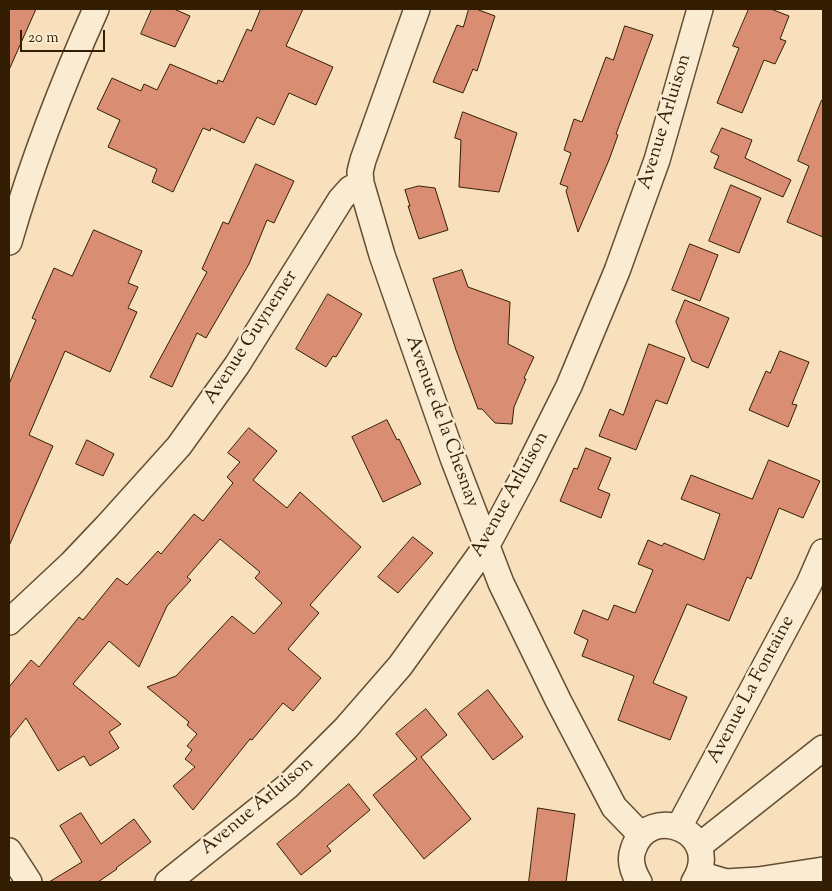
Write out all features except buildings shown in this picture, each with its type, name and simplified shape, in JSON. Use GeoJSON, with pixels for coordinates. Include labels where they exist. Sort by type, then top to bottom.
{"type":"FeatureCollection","features":[{"type":"Feature","properties":{"kind":"street"},"geometry":{"type":"LineString","coordinates":[[9,242],[22,194],[51,116],[96,9]]}},
{"type":"Feature","properties":{"kind":"street"},"geometry":{"type":"LineString","coordinates":[[361,183],[360,172],[368,142],[417,9]]}},
{"type":"Feature","properties":{"kind":"street","name":"Avenue Arluison"},"geometry":{"type":"LineString","coordinates":[[168,882],[288,786],[346,728],[400,666],[448,602],[487,545],[525,474],[568,386],[617,271],[657,160],[700,9]]}},
{"type":"Feature","properties":{"kind":"street","name":"Avenue de la Chesnay"},"geometry":{"type":"LineString","coordinates":[[361,183],[382,255],[453,458],[501,583],[558,700],[614,807],[641,835]]}},
{"type":"Feature","properties":{"kind":"street","name":"Avenue Guynemer"},"geometry":{"type":"LineString","coordinates":[[9,622],[71,564],[108,526],[179,446],[237,365],[341,199],[350,189],[361,183]]}},
{"type":"Feature","properties":{"kind":"street","name":"Avenue La Fontaine"},"geometry":{"type":"LineString","coordinates":[[679,827],[809,584],[823,552]]}},
{"type":"Feature","properties":{"kind":"street"},"geometry":{"type":"LineString","coordinates":[[699,846],[823,748]]}},
{"type":"Feature","properties":{"kind":"street"},"geometry":{"type":"LineString","coordinates":[[640,882],[635,876],[632,865],[632,854],[635,844],[641,835],[649,829],[669,825],[679,827],[694,838],[699,846],[701,865],[696,878],[726,882],[758,880],[823,870]]}},
{"type":"Feature","properties":{"kind":"street"},"geometry":{"type":"LineString","coordinates":[[9,851],[29,882]]}}]}
